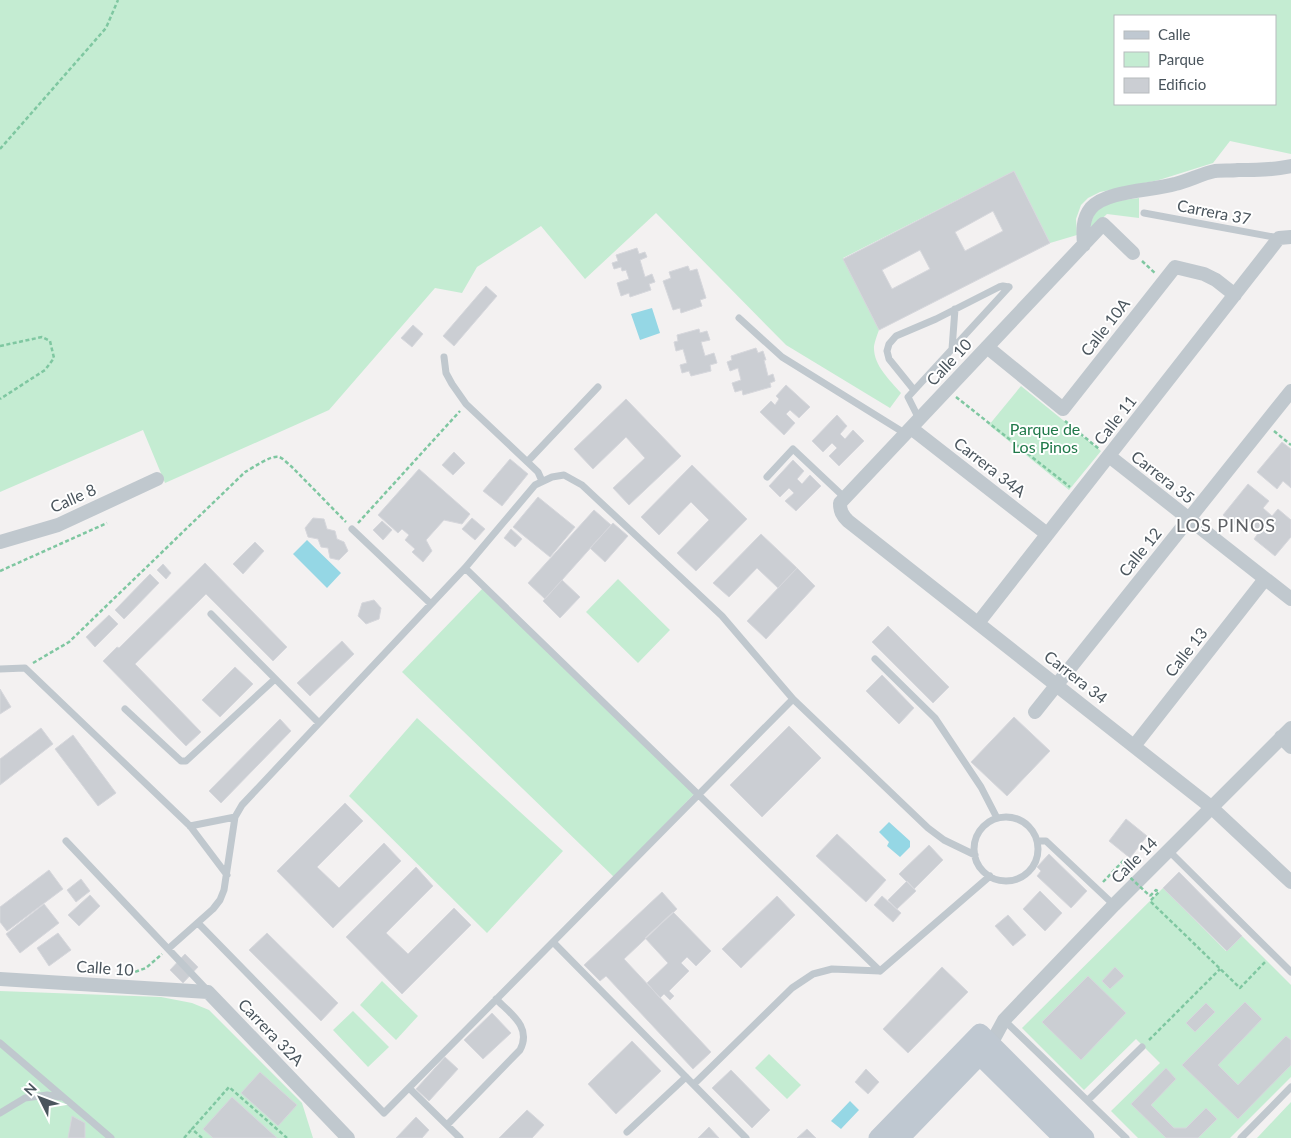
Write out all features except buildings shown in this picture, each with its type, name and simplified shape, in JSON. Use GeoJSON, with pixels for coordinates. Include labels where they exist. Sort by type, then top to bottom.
{"type":"FeatureCollection","features":[{"type":"Feature","properties":{"kind":"main road"},"geometry":{"type":"LineString","coordinates":[[980,1044],[1074,1136]]}},
{"type":"Feature","properties":{"kind":"main road"},"geometry":{"type":"LineString","coordinates":[[878,1138],[980,1044]]}},
{"type":"Feature","properties":{"kind":"main road"},"geometry":{"type":"LineString","coordinates":[[900,1138],[980,1044]]}},
{"type":"Feature","properties":{"kind":"street"},"geometry":{"type":"LineString","coordinates":[[1084,245],[1083,228],[1086,217],[1097,202],[1121,194],[1174,185],[1215,171],[1274,170],[1291,166]]}},
{"type":"Feature","properties":{"kind":"street","name":"Calle 10"},"geometry":{"type":"LineString","coordinates":[[843,500],[1103,224],[1133,253]]}},
{"type":"Feature","properties":{"kind":"street","name":"Calle 11"},"geometry":{"type":"LineString","coordinates":[[978,623],[1235,295],[1285,238]]}},
{"type":"Feature","properties":{"kind":"street","name":"Calle 10A"},"geometry":{"type":"LineString","coordinates":[[1063,409],[1175,267],[1204,274],[1216,280],[1235,295]]}},
{"type":"Feature","properties":{"kind":"street"},"geometry":{"type":"LineString","coordinates":[[987,347],[1063,409]]}},
{"type":"Feature","properties":{"kind":"street","name":"Calle 12"},"geometry":{"type":"LineString","coordinates":[[1035,712],[1291,391]]}},
{"type":"Feature","properties":{"kind":"street","name":"Carrera 34A"},"geometry":{"type":"LineString","coordinates":[[912,427],[1047,534]]}},
{"type":"Feature","properties":{"kind":"street","name":"Carrera 35"},"geometry":{"type":"LineString","coordinates":[[1108,456],[1291,599]]}},
{"type":"Feature","properties":{"kind":"street","name":"Calle 8"},"geometry":{"type":"LineString","coordinates":[[0,542],[58,525],[157,479]]}},
{"type":"Feature","properties":{"kind":"street","name":"Carrera 34"},"geometry":{"type":"LineString","coordinates":[[843,500],[840,508],[842,514],[848,520],[1211,807],[1291,882]]}},
{"type":"Feature","properties":{"kind":"street","name":"Calle 13"},"geometry":{"type":"LineString","coordinates":[[1134,746],[1265,579]]}},
{"type":"Feature","properties":{"kind":"street","name":"Calle 14"},"geometry":{"type":"LineString","coordinates":[[980,1044],[1211,807],[1288,738]]}},
{"type":"Feature","properties":{"kind":"street","name":"Calle 10"},"geometry":{"type":"LineString","coordinates":[[0,979],[208,992]]}},
{"type":"Feature","properties":{"kind":"street","name":"Carrera 32A"},"geometry":{"type":"LineString","coordinates":[[208,992],[348,1138]]}},
{"type":"Feature","properties":{"kind":"street","name":"Carrera 32A"},"geometry":{"type":"LineString","coordinates":[[309,1097],[334,1138]]}},
{"type":"Feature","properties":{"kind":"lane","name":"Carrera 37"},"geometry":{"type":"LineString","coordinates":[[1144,213],[1285,238]]}},
{"type":"Feature","properties":{"kind":"lane"},"geometry":{"type":"LineString","coordinates":[[912,427],[908,397],[1009,287],[1001,286],[896,336],[889,344],[887,350],[889,359],[914,390]]}},
{"type":"Feature","properties":{"kind":"lane"},"geometry":{"type":"LineString","coordinates":[[952,350],[955,309]]}},
{"type":"Feature","properties":{"kind":"lane"},"geometry":{"type":"LineString","coordinates":[[739,318],[782,357],[912,427]]}},
{"type":"Feature","properties":{"kind":"lane"},"geometry":{"type":"LineString","coordinates":[[444,357],[446,373],[466,404],[528,461],[538,472],[542,481]]}},
{"type":"Feature","properties":{"kind":"lane"},"geometry":{"type":"LineString","coordinates":[[528,461],[598,387]]}},
{"type":"Feature","properties":{"kind":"lane"},"geometry":{"type":"LineString","coordinates":[[767,477],[793,449],[843,500]]}},
{"type":"Feature","properties":{"kind":"lane"},"geometry":{"type":"LineString","coordinates":[[168,949],[213,909],[220,900],[227,875],[236,817],[242,805],[465,568],[535,485],[552,477],[564,475],[582,485],[722,616],[794,698],[933,832],[944,840],[975,855]]}},
{"type":"Feature","properties":{"kind":"lane"},"geometry":{"type":"LineString","coordinates":[[352,530],[431,604]]}},
{"type":"Feature","properties":{"kind":"lane"},"geometry":{"type":"LineString","coordinates":[[465,568],[880,971]]}},
{"type":"Feature","properties":{"kind":"lane"},"geometry":{"type":"LineString","coordinates":[[211,614],[319,723]]}},
{"type":"Feature","properties":{"kind":"lane"},"geometry":{"type":"LineString","coordinates":[[875,659],[935,718],[981,787],[997,818]]}},
{"type":"Feature","properties":{"kind":"lane"},"geometry":{"type":"LineString","coordinates":[[0,669],[25,668],[190,826],[227,875]]}},
{"type":"Feature","properties":{"kind":"lane"},"geometry":{"type":"LineString","coordinates":[[124,708],[183,762],[275,679]]}},
{"type":"Feature","properties":{"kind":"lane"},"geometry":{"type":"LineString","coordinates":[[198,923],[384,1113],[794,698]]}},
{"type":"Feature","properties":{"kind":"lane"},"geometry":{"type":"LineString","coordinates":[[190,826],[236,817]]}},
{"type":"Feature","properties":{"kind":"lane"},"geometry":{"type":"LineString","coordinates":[[997,818],[1018,819],[1033,832],[1037,841],[1038,850],[1032,868],[1017,879],[999,880],[990,876],[978,864],[975,855],[974,846],[977,836],[989,822],[997,818]]}},
{"type":"Feature","properties":{"kind":"lane"},"geometry":{"type":"LineString","coordinates":[[1037,841],[1046,840],[1114,905]]}},
{"type":"Feature","properties":{"kind":"lane"},"geometry":{"type":"LineString","coordinates":[[66,841],[208,992]]}},
{"type":"Feature","properties":{"kind":"lane"},"geometry":{"type":"LineString","coordinates":[[1168,850],[1291,972]]}},
{"type":"Feature","properties":{"kind":"lane"},"geometry":{"type":"LineString","coordinates":[[694,1084],[792,988],[813,974],[832,969],[880,971],[990,876]]}},
{"type":"Feature","properties":{"kind":"lane"},"geometry":{"type":"LineString","coordinates":[[553,942],[746,1138]]}},
{"type":"Feature","properties":{"kind":"lane"},"geometry":{"type":"LineString","coordinates":[[447,1125],[520,1050],[523,1043],[523,1029],[520,1022],[496,999]]}},
{"type":"Feature","properties":{"kind":"lane"},"geometry":{"type":"LineString","coordinates":[[1004,1020],[1126,1138]]}},
{"type":"Feature","properties":{"kind":"lane"},"geometry":{"type":"LineString","coordinates":[[0,1043],[111,1138]]}},
{"type":"Feature","properties":{"kind":"lane"},"geometry":{"type":"LineString","coordinates":[[1088,1100],[1142,1047]]}},
{"type":"Feature","properties":{"kind":"lane"},"geometry":{"type":"LineString","coordinates":[[627,1132],[686,1077]]}},
{"type":"Feature","properties":{"kind":"lane"},"geometry":{"type":"LineString","coordinates":[[1241,1138],[1291,1087]]}},
{"type":"Feature","properties":{"kind":"lane"},"geometry":{"type":"LineString","coordinates":[[409,1088],[460,1138]]}},
{"type":"Feature","properties":{"kind":"lane"},"geometry":{"type":"LineString","coordinates":[[0,1113],[25,1098],[47,1095],[62,1097]]}},
{"type":"Feature","properties":{"kind":"path"},"geometry":{"type":"LineString","coordinates":[[0,149],[106,28],[118,0]]}},
{"type":"Feature","properties":{"kind":"path"},"geometry":{"type":"LineString","coordinates":[[1133,253],[1164,281]]}},
{"type":"Feature","properties":{"kind":"path"},"geometry":{"type":"LineString","coordinates":[[0,346],[42,337],[50,341],[54,358],[45,370],[0,399]]}},
{"type":"Feature","properties":{"kind":"path"},"geometry":{"type":"LineString","coordinates":[[947,390],[1079,494]]}},
{"type":"Feature","properties":{"kind":"path"},"geometry":{"type":"LineString","coordinates":[[25,668],[69,642],[245,472],[266,460],[276,457],[282,459],[292,467],[352,530],[466,404]]}},
{"type":"Feature","properties":{"kind":"path"},"geometry":{"type":"LineString","coordinates":[[1063,409],[1061,418],[1108,456]]}},
{"type":"Feature","properties":{"kind":"path"},"geometry":{"type":"LineString","coordinates":[[1265,424],[1291,445]]}},
{"type":"Feature","properties":{"kind":"path"},"geometry":{"type":"LineString","coordinates":[[0,571],[107,523]]}},
{"type":"Feature","properties":{"kind":"path"},"geometry":{"type":"LineString","coordinates":[[1097,888],[1124,860],[1128,863],[1122,869],[1150,896],[1156,890],[1159,892],[1150,901],[1240,988],[1273,954]]}},
{"type":"Feature","properties":{"kind":"path"},"geometry":{"type":"LineString","coordinates":[[128,974],[146,968],[168,949]]}},
{"type":"Feature","properties":{"kind":"path"},"geometry":{"type":"LineString","coordinates":[[1142,1047],[1220,969]]}},
{"type":"Feature","properties":{"kind":"path"},"geometry":{"type":"LineString","coordinates":[[184,1138],[229,1087],[287,1138]]}},
{"type":"Feature","properties":{"kind":"path"},"geometry":{"type":"LineString","coordinates":[[192,1129],[202,1138]]}},
{"type":"Feature","properties":{"kind":"green space"},"geometry":{"type":"Polygon","coordinates":[[[0,0],[1291,0],[1291,154],[1230,141],[1213,163],[1159,180],[1100,192],[1088,198],[1081,205],[1076,219],[1077,235],[1050,243],[1014,171],[843,258],[879,330],[874,353],[879,366],[901,393],[890,408],[786,345],[656,213],[585,279],[541,226],[477,267],[462,293],[435,288],[329,410],[165,483],[143,430],[0,492],[0,0]]]}},
{"type":"Feature","properties":{"kind":"green space"},"geometry":{"type":"Polygon","coordinates":[[[1139,198],[1139,218],[1107,214],[1091,229],[1090,225],[1096,210],[1115,201],[1139,198]]]}},
{"type":"Feature","properties":{"kind":"green space","name":"Parque de Los Pinos"},"geometry":{"type":"Polygon","coordinates":[[[1021,386],[1101,451],[1069,490],[989,425],[1021,386]]]}},
{"type":"Feature","properties":{"kind":"green space"},"geometry":{"type":"Polygon","coordinates":[[[618,579],[670,630],[638,663],[586,612],[618,579]]]}},
{"type":"Feature","properties":{"kind":"green space"},"geometry":{"type":"Polygon","coordinates":[[[484,587],[697,791],[614,877],[402,672],[484,587]]]}},
{"type":"Feature","properties":{"kind":"green space"},"geometry":{"type":"Polygon","coordinates":[[[417,718],[563,851],[487,933],[349,796],[417,718]]]}},
{"type":"Feature","properties":{"kind":"green space"},"geometry":{"type":"Polygon","coordinates":[[[1163,888],[1226,951],[1242,936],[1291,985],[1291,1077],[1230,1138],[1138,1138],[1111,1111],[1160,1063],[1136,1039],[1084,1090],[1022,1028],[1163,888]]]}},
{"type":"Feature","properties":{"kind":"green space"},"geometry":{"type":"Polygon","coordinates":[[[382,981],[418,1016],[396,1040],[360,1005],[382,981]]]}},
{"type":"Feature","properties":{"kind":"green space"},"geometry":{"type":"Polygon","coordinates":[[[0,991],[161,997],[192,1003],[209,1010],[302,1103],[313,1138],[0,1138],[0,991]]]}},
{"type":"Feature","properties":{"kind":"green space"},"geometry":{"type":"Polygon","coordinates":[[[353,1011],[389,1047],[368,1067],[333,1030],[353,1011]]]}},
{"type":"Feature","properties":{"kind":"green space"},"geometry":{"type":"Polygon","coordinates":[[[769,1054],[801,1085],[787,1099],[755,1068],[769,1054]]]}},
{"type":"Feature","properties":{"kind":"green space"},"geometry":{"type":"Polygon","coordinates":[[[1291,1102],[1291,1138],[1257,1138],[1291,1102]]]}},
{"type":"Feature","properties":{"kind":"water"},"geometry":{"type":"Polygon","coordinates":[[[652,308],[660,333],[640,340],[631,314],[652,308]]]}},
{"type":"Feature","properties":{"kind":"water"},"geometry":{"type":"Polygon","coordinates":[[[307,540],[341,573],[327,588],[293,554],[307,540]]]}},
{"type":"Feature","properties":{"kind":"water"},"geometry":{"type":"Polygon","coordinates":[[[889,822],[910,841],[910,847],[900,857],[887,846],[889,842],[879,832],[889,822]]]}},
{"type":"Feature","properties":{"kind":"water"},"geometry":{"type":"Polygon","coordinates":[[[850,1101],[859,1110],[841,1129],[831,1121],[850,1101]]]}},
{"type":"Feature","properties":{"kind":"district","name":"LOS PINOS"},"geometry":{"type":"Point","coordinates":[1226,526]}}]}
